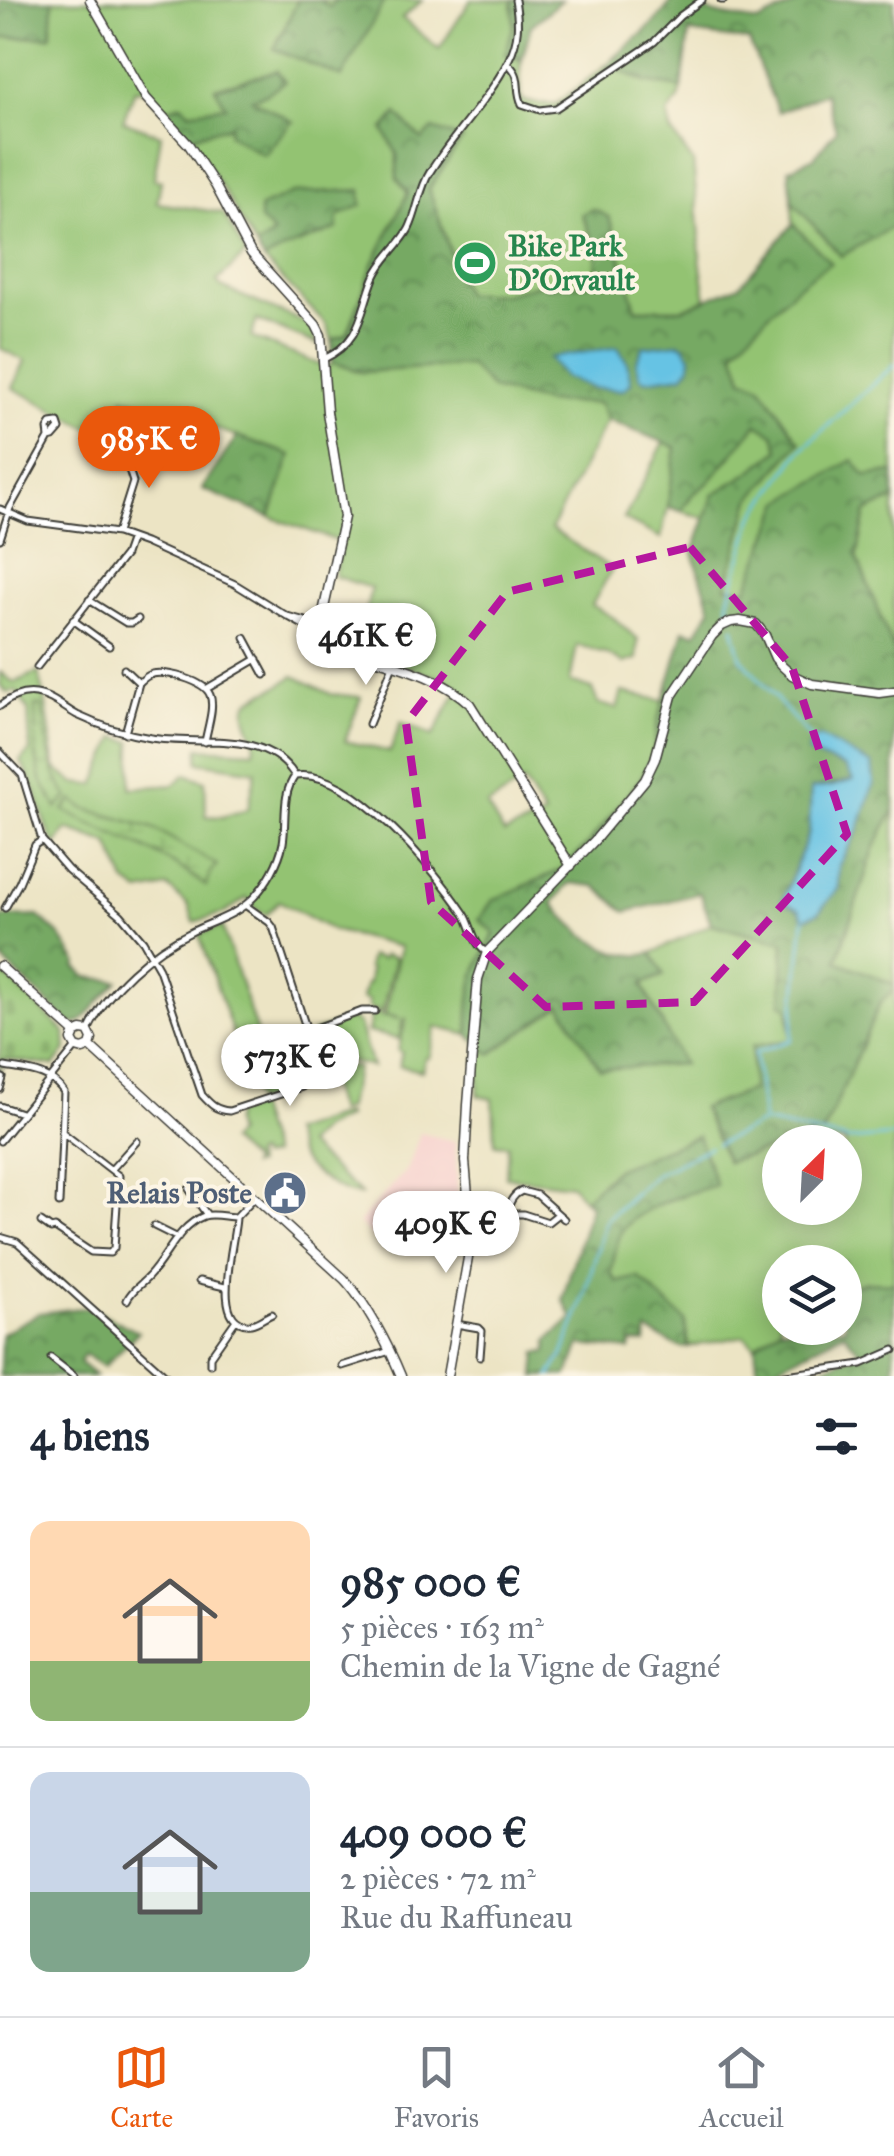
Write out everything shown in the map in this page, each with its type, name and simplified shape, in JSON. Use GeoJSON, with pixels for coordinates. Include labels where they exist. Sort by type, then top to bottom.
{"type":"FeatureCollection","features":[{"type":"Feature","properties":{"kind":"street"},"geometry":{"type":"LineString","coordinates":[[90,0],[146,98],[189,145],[215,185],[251,253],[316,325],[323,344],[326,412],[344,517],[321,628],[328,641],[443,683],[470,704],[571,866]]}},
{"type":"Feature","properties":{"kind":"street"},"geometry":{"type":"LineString","coordinates":[[324,359],[340,350],[357,330],[374,278],[409,228],[429,173],[507,64],[519,25],[515,0]]}},
{"type":"Feature","properties":{"kind":"street"},"geometry":{"type":"LineString","coordinates":[[507,64],[518,76],[522,104],[540,110],[556,108],[654,42],[702,0]]}},
{"type":"Feature","properties":{"kind":"street"},"geometry":{"type":"LineString","coordinates":[[0,539],[8,513],[49,438]]}},
{"type":"Feature","properties":{"kind":"street"},"geometry":{"type":"LineString","coordinates":[[117,534],[133,482],[121,445]]}},
{"type":"Feature","properties":{"kind":"street"},"geometry":{"type":"LineString","coordinates":[[0,509],[28,520],[131,538],[235,584],[287,616],[321,628]]}},
{"type":"Feature","properties":{"kind":"street"},"geometry":{"type":"LineString","coordinates":[[37,668],[124,556],[131,538]]}},
{"type":"Feature","properties":{"kind":"street"},"geometry":{"type":"LineString","coordinates":[[89,600],[126,623],[138,620]]}},
{"type":"Feature","properties":{"kind":"street"},"geometry":{"type":"LineString","coordinates":[[73,620],[109,646]]}},
{"type":"Feature","properties":{"kind":"street"},"geometry":{"type":"LineString","coordinates":[[447,1376],[468,1258],[470,1219],[465,1162],[478,979],[486,952],[571,866],[645,780],[655,759],[672,696],[722,626],[740,621],[756,624],[782,666],[812,684],[879,693],[894,691]]}},
{"type":"Feature","properties":{"kind":"street"},"geometry":{"type":"LineString","coordinates":[[245,638],[266,675]]}},
{"type":"Feature","properties":{"kind":"street"},"geometry":{"type":"LineString","coordinates":[[206,689],[257,660]]}},
{"type":"Feature","properties":{"kind":"street"},"geometry":{"type":"LineString","coordinates":[[369,724],[393,665]]}},
{"type":"Feature","properties":{"kind":"street"},"geometry":{"type":"LineString","coordinates":[[124,669],[139,683]]}},
{"type":"Feature","properties":{"kind":"street"},"geometry":{"type":"LineString","coordinates":[[126,733],[139,683],[158,674],[191,679],[206,689],[211,702],[205,742]]}},
{"type":"Feature","properties":{"kind":"street"},"geometry":{"type":"LineString","coordinates":[[0,706],[10,698],[36,694],[126,733],[263,748],[284,761],[295,776]]}},
{"type":"Feature","properties":{"kind":"street"},"geometry":{"type":"LineString","coordinates":[[0,752],[17,767],[26,783],[42,840],[68,870],[132,927],[152,957],[202,1095],[219,1110],[231,1110],[309,1082],[317,1061],[273,927],[245,905]]}},
{"type":"Feature","properties":{"kind":"street"},"geometry":{"type":"LineString","coordinates":[[295,776],[311,775],[333,782],[395,830],[452,896],[467,918],[476,944],[486,952]]}},
{"type":"Feature","properties":{"kind":"street"},"geometry":{"type":"LineString","coordinates":[[88,1032],[115,991],[152,957],[245,905],[265,883],[280,856],[287,791],[295,776]]}},
{"type":"Feature","properties":{"kind":"street"},"geometry":{"type":"LineString","coordinates":[[5,908],[35,846],[42,840]]}},
{"type":"Feature","properties":{"kind":"street"},"geometry":{"type":"LineString","coordinates":[[0,966],[75,1033]]}},
{"type":"Feature","properties":{"kind":"street"},"geometry":{"type":"LineString","coordinates":[[308,1031],[362,1010],[374,1011]]}},
{"type":"Feature","properties":{"kind":"street"},"geometry":{"type":"LineString","coordinates":[[88,1032],[92,1038],[90,1046],[83,1050],[76,1047],[72,1040],[75,1033],[88,1032]]}},
{"type":"Feature","properties":{"kind":"street"},"geometry":{"type":"LineString","coordinates":[[90,1046],[355,1291],[401,1376]]}},
{"type":"Feature","properties":{"kind":"street"},"geometry":{"type":"LineString","coordinates":[[0,1140],[76,1047]]}},
{"type":"Feature","properties":{"kind":"street"},"geometry":{"type":"LineString","coordinates":[[5,1067],[51,1078],[64,1092],[59,1203]]}},
{"type":"Feature","properties":{"kind":"street"},"geometry":{"type":"LineString","coordinates":[[0,1077],[0,1089]]}},
{"type":"Feature","properties":{"kind":"street"},"geometry":{"type":"LineString","coordinates":[[0,1106],[22,1113]]}},
{"type":"Feature","properties":{"kind":"street"},"geometry":{"type":"LineString","coordinates":[[41,1222],[91,1252],[112,1251],[119,1176],[62,1132]]}},
{"type":"Feature","properties":{"kind":"street"},"geometry":{"type":"LineString","coordinates":[[111,1170],[137,1140]]}},
{"type":"Feature","properties":{"kind":"street"},"geometry":{"type":"LineString","coordinates":[[189,1189],[207,1215]]}},
{"type":"Feature","properties":{"kind":"street"},"geometry":{"type":"LineString","coordinates":[[470,1219],[499,1222],[510,1199],[522,1191],[537,1195],[561,1216],[548,1222],[524,1214],[506,1214]]}},
{"type":"Feature","properties":{"kind":"street"},"geometry":{"type":"LineString","coordinates":[[254,1198],[236,1217],[226,1287],[228,1307],[236,1320],[248,1324],[272,1314]]}},
{"type":"Feature","properties":{"kind":"street"},"geometry":{"type":"LineString","coordinates":[[127,1300],[192,1224],[207,1215],[236,1217]]}},
{"type":"Feature","properties":{"kind":"street"},"geometry":{"type":"LineString","coordinates":[[154,1226],[178,1238]]}},
{"type":"Feature","properties":{"kind":"street"},"geometry":{"type":"LineString","coordinates":[[0,1237],[26,1250],[166,1376]]}},
{"type":"Feature","properties":{"kind":"street"},"geometry":{"type":"LineString","coordinates":[[198,1281],[226,1287]]}},
{"type":"Feature","properties":{"kind":"street"},"geometry":{"type":"LineString","coordinates":[[210,1364],[210,1357],[236,1320]]}},
{"type":"Feature","properties":{"kind":"street"},"geometry":{"type":"LineString","coordinates":[[456,1324],[482,1332],[480,1358]]}},
{"type":"Feature","properties":{"kind":"street"},"geometry":{"type":"LineString","coordinates":[[779,1376],[862,1364],[894,1350]]}},
{"type":"Feature","properties":{"kind":"street"},"geometry":{"type":"LineString","coordinates":[[342,1366],[390,1351]]}},
{"type":"Feature","properties":{"kind":"street"},"geometry":{"type":"LineString","coordinates":[[50,1358],[74,1376]]}},
{"type":"Feature","properties":{"kind":"highlighted area"},"geometry":{"type":"Polygon","coordinates":[[[690,547],[792,667],[847,834],[694,1002],[546,1007],[431,902],[406,723],[507,592],[690,547]]]}},
{"type":"Feature","properties":{"kind":"shaded area"},"geometry":{"type":"Polygon","coordinates":[[[420,1133],[455,1141],[460,1242],[411,1234],[405,1250],[376,1240],[358,1223],[408,1168],[420,1133]]]}},
{"type":"Feature","properties":{"kind":"green space"},"geometry":{"type":"Polygon","coordinates":[[[0,0],[53,0],[51,36],[0,38],[0,0]]]}},
{"type":"Feature","properties":{"kind":"green space"},"geometry":{"type":"Polygon","coordinates":[[[53,0],[423,0],[402,18],[439,49],[471,0],[512,0],[514,24],[506,55],[522,60],[522,100],[556,104],[605,66],[645,82],[682,88],[668,114],[671,131],[693,162],[706,299],[683,309],[636,309],[609,218],[582,215],[597,252],[597,283],[546,287],[543,283],[504,294],[464,293],[429,189],[422,140],[384,130],[397,154],[397,178],[408,193],[374,262],[347,335],[332,340],[326,324],[264,260],[287,248],[274,234],[256,247],[188,137],[231,125],[292,122],[251,99],[276,71],[216,87],[227,106],[189,112],[181,104],[165,110],[146,90],[135,89],[123,121],[161,135],[154,179],[161,181],[157,203],[223,213],[246,254],[217,281],[221,287],[311,325],[317,344],[257,320],[251,337],[328,368],[332,362],[361,372],[469,365],[492,389],[543,402],[599,403],[607,420],[551,529],[612,569],[592,605],[638,640],[637,659],[623,663],[577,645],[570,682],[592,689],[598,703],[617,709],[622,692],[665,701],[658,720],[654,755],[640,780],[561,870],[493,900],[480,919],[494,932],[469,1035],[436,1027],[422,1071],[399,1066],[402,1052],[398,1051],[406,1019],[399,1039],[368,1032],[372,1013],[400,1019],[385,1014],[400,947],[332,930],[279,901],[266,915],[247,898],[224,913],[194,922],[188,905],[168,887],[140,892],[126,882],[109,844],[67,829],[55,846],[20,761],[30,751],[28,710],[16,691],[7,693],[0,685],[0,672],[14,683],[38,672],[55,768],[74,783],[95,785],[116,737],[132,742],[131,788],[174,785],[186,774],[205,781],[206,816],[222,817],[248,809],[256,771],[198,762],[199,748],[254,751],[246,717],[253,698],[294,676],[331,694],[361,697],[345,741],[390,752],[401,722],[433,736],[458,689],[445,680],[343,645],[328,634],[324,620],[362,630],[371,588],[334,576],[341,542],[270,517],[291,455],[124,397],[118,443],[13,388],[25,361],[0,348],[0,38],[51,36],[53,0]],[[524,782],[487,806],[504,834],[544,815],[524,782]]]}},
{"type":"Feature","properties":{"kind":"green space"},"geometry":{"type":"Polygon","coordinates":[[[298,0],[319,0],[330,7],[335,0],[385,0],[342,77],[274,49],[298,0]]]}},
{"type":"Feature","properties":{"kind":"green space"},"geometry":{"type":"Polygon","coordinates":[[[515,0],[562,0],[531,26],[522,60],[505,55],[514,24],[515,0]]]}},
{"type":"Feature","properties":{"kind":"green space"},"geometry":{"type":"Polygon","coordinates":[[[673,0],[687,0],[715,14],[758,22],[805,0],[894,0],[894,113],[884,121],[894,134],[894,226],[841,256],[792,201],[789,169],[814,157],[836,130],[825,93],[778,112],[749,41],[689,33],[682,88],[645,82],[605,66],[655,22],[673,0]]]}},
{"type":"Feature","properties":{"kind":"green space"},"geometry":{"type":"Polygon","coordinates":[[[276,71],[285,81],[252,99],[292,121],[264,155],[229,134],[230,126],[188,137],[165,110],[181,104],[189,112],[226,106],[215,88],[276,71]]]}},
{"type":"Feature","properties":{"kind":"green space"},"geometry":{"type":"Polygon","coordinates":[[[397,114],[422,140],[433,129],[462,139],[429,189],[464,293],[504,294],[543,283],[546,287],[596,283],[597,252],[582,214],[593,209],[609,217],[636,309],[683,309],[740,285],[793,224],[831,263],[792,292],[734,351],[743,378],[761,386],[800,442],[751,499],[726,586],[747,589],[782,501],[853,460],[866,476],[894,472],[894,499],[866,512],[857,557],[894,652],[894,810],[874,849],[837,961],[894,984],[894,989],[880,1003],[827,1125],[762,1125],[762,1151],[727,1162],[702,1108],[752,1090],[752,1046],[791,1040],[789,1008],[782,1003],[784,942],[711,924],[700,893],[626,912],[595,886],[570,883],[553,903],[596,943],[624,954],[652,953],[664,975],[642,984],[683,1064],[600,1069],[561,1005],[490,1054],[469,1035],[469,1007],[476,970],[494,932],[479,920],[493,900],[561,870],[640,780],[653,755],[658,720],[684,630],[696,633],[711,609],[693,553],[714,494],[779,450],[774,434],[757,424],[681,511],[668,507],[676,447],[607,420],[599,403],[543,402],[492,389],[469,365],[361,372],[332,362],[332,340],[348,334],[374,262],[408,193],[397,178],[397,154],[384,130],[397,114]],[[808,753],[845,767],[854,780],[811,789],[809,833],[782,901],[799,909],[804,919],[838,890],[839,865],[858,831],[872,765],[808,753]]]}},
{"type":"Feature","properties":{"kind":"green space"},"geometry":{"type":"Polygon","coordinates":[[[361,190],[362,205],[338,216],[337,229],[264,260],[256,247],[274,234],[260,220],[260,207],[293,193],[361,190]]]}},
{"type":"Feature","properties":{"kind":"green space"},"geometry":{"type":"Polygon","coordinates":[[[792,201],[841,256],[894,226],[894,472],[866,476],[783,501],[747,590],[726,587],[751,499],[800,442],[743,378],[734,351],[791,292],[830,263],[793,224],[792,201]]]}},
{"type":"Feature","properties":{"kind":"green space"},"geometry":{"type":"Polygon","coordinates":[[[124,397],[153,406],[134,451],[118,443],[124,397]]]}},
{"type":"Feature","properties":{"kind":"green space"},"geometry":{"type":"Polygon","coordinates":[[[758,424],[774,434],[779,450],[714,494],[705,518],[681,511],[692,495],[708,483],[758,424]]]}},
{"type":"Feature","properties":{"kind":"green space"},"geometry":{"type":"Polygon","coordinates":[[[237,436],[291,455],[270,517],[202,489],[237,436]]]}},
{"type":"Feature","properties":{"kind":"green space"},"geometry":{"type":"Polygon","coordinates":[[[664,442],[676,447],[661,538],[624,519],[664,442]]]}},
{"type":"Feature","properties":{"kind":"green space"},"geometry":{"type":"Polygon","coordinates":[[[894,499],[894,652],[857,557],[866,512],[894,499]]]}},
{"type":"Feature","properties":{"kind":"green space"},"geometry":{"type":"Polygon","coordinates":[[[35,706],[42,706],[52,765],[68,797],[57,808],[41,780],[36,756],[35,706]]]}},
{"type":"Feature","properties":{"kind":"green space"},"geometry":{"type":"Polygon","coordinates":[[[72,800],[83,808],[153,828],[217,865],[206,886],[155,853],[64,810],[72,800]]]}},
{"type":"Feature","properties":{"kind":"green space"},"geometry":{"type":"Polygon","coordinates":[[[894,810],[894,984],[836,962],[874,849],[894,810]]]}},
{"type":"Feature","properties":{"kind":"green space"},"geometry":{"type":"Polygon","coordinates":[[[38,916],[59,934],[78,964],[76,967],[87,977],[118,981],[80,1023],[70,1024],[0,958],[0,917],[38,916]]]}},
{"type":"Feature","properties":{"kind":"green space"},"geometry":{"type":"Polygon","coordinates":[[[711,924],[784,942],[782,1003],[789,1007],[791,1040],[752,1090],[702,1108],[727,1162],[762,1151],[762,1225],[862,1225],[862,1125],[827,1125],[880,1003],[894,989],[894,1283],[862,1283],[862,1245],[762,1245],[762,1341],[755,1346],[744,1336],[688,1347],[685,1320],[638,1278],[617,1282],[611,1274],[626,1225],[648,1209],[715,1185],[617,1168],[584,1199],[571,1185],[506,1177],[508,1145],[495,1144],[493,1099],[478,1096],[479,1045],[491,1054],[561,1004],[682,1063],[642,983],[664,975],[652,953],[711,924]]]}},
{"type":"Feature","properties":{"kind":"green space"},"geometry":{"type":"Polygon","coordinates":[[[222,926],[277,1095],[256,1102],[199,934],[222,926]]]}},
{"type":"Feature","properties":{"kind":"green space"},"geometry":{"type":"Polygon","coordinates":[[[384,955],[395,958],[382,1012],[368,1008],[369,1001],[362,999],[368,984],[370,956],[382,959],[384,955]]]}},
{"type":"Feature","properties":{"kind":"green space"},"geometry":{"type":"Polygon","coordinates":[[[0,971],[65,1032],[66,1050],[54,1066],[4,1059],[0,1074],[0,971]]]}},
{"type":"Feature","properties":{"kind":"green space"},"geometry":{"type":"Polygon","coordinates":[[[352,1018],[359,1024],[372,1067],[320,1054],[313,1032],[352,1018]]]}},
{"type":"Feature","properties":{"kind":"green space"},"geometry":{"type":"Polygon","coordinates":[[[322,1060],[357,1068],[347,1108],[338,1112],[322,1060]]]}},
{"type":"Feature","properties":{"kind":"green space"},"geometry":{"type":"Polygon","coordinates":[[[256,1106],[272,1155],[253,1155],[256,1165],[250,1166],[252,1162],[229,1141],[236,1134],[235,1114],[256,1106]]]}},
{"type":"Feature","properties":{"kind":"green space"},"geometry":{"type":"Polygon","coordinates":[[[345,1114],[347,1117],[322,1129],[306,1145],[361,1194],[336,1187],[310,1169],[299,1156],[291,1132],[345,1114]]]}},
{"type":"Feature","properties":{"kind":"green space"},"geometry":{"type":"Polygon","coordinates":[[[698,1136],[716,1185],[648,1209],[626,1225],[611,1273],[617,1282],[638,1277],[685,1320],[688,1347],[682,1348],[647,1331],[646,1343],[631,1343],[630,1350],[580,1345],[568,1375],[535,1376],[537,1353],[547,1352],[548,1340],[573,1318],[563,1300],[590,1206],[584,1199],[617,1168],[698,1136]]]}},
{"type":"Feature","properties":{"kind":"green space"},"geometry":{"type":"Polygon","coordinates":[[[862,1283],[894,1283],[894,1376],[800,1376],[861,1353],[854,1345],[862,1345],[862,1283]]]}},
{"type":"Feature","properties":{"kind":"green space"},"geometry":{"type":"Polygon","coordinates":[[[89,1307],[138,1332],[104,1367],[84,1354],[79,1362],[96,1376],[0,1376],[2,1334],[39,1313],[89,1307]]]}},
{"type":"Feature","properties":{"kind":"green space"},"geometry":{"type":"Polygon","coordinates":[[[762,1341],[762,1345],[820,1345],[764,1373],[757,1366],[755,1346],[762,1341]]]}},
{"type":"Feature","properties":{"kind":"water"},"geometry":{"type":"Polygon","coordinates":[[[679,343],[691,356],[690,367],[683,375],[646,380],[640,377],[636,362],[643,347],[679,343]]]}},
{"type":"Feature","properties":{"kind":"water"},"geometry":{"type":"Polygon","coordinates":[[[618,347],[627,362],[631,383],[623,390],[593,388],[564,377],[549,358],[618,347]]]}},
{"type":"Feature","properties":{"kind":"water"},"geometry":{"type":"Polygon","coordinates":[[[820,737],[872,765],[874,783],[858,831],[839,865],[838,889],[818,913],[804,919],[799,909],[782,902],[809,833],[811,789],[853,780],[845,767],[808,753],[812,740],[820,737]]]}},
{"type":"Feature","properties":{"kind":"waterway"},"geometry":{"type":"LineString","coordinates":[[731,616],[728,602],[753,518],[800,451],[894,365]]}},
{"type":"Feature","properties":{"kind":"waterway"},"geometry":{"type":"LineString","coordinates":[[733,627],[741,658],[812,740]]}},
{"type":"Feature","properties":{"kind":"waterway"},"geometry":{"type":"LineString","coordinates":[[763,1122],[755,1053],[791,1040],[804,919]]}},
{"type":"Feature","properties":{"kind":"waterway"},"geometry":{"type":"LineString","coordinates":[[716,1145],[763,1122],[849,1140],[894,1136]]}},
{"type":"Feature","properties":{"kind":"waterway"},"geometry":{"type":"LineString","coordinates":[[550,1376],[563,1355],[584,1297],[606,1220],[654,1175],[710,1147]]}},
{"type":"Feature","properties":{"kind":"place","name":"Bike Park D'Orvault"},"geometry":{"type":"Point","coordinates":[475,263]}},
{"type":"Feature","properties":{"kind":"place","name":"Relais Poste"},"geometry":{"type":"Point","coordinates":[285,1193]}}]}
